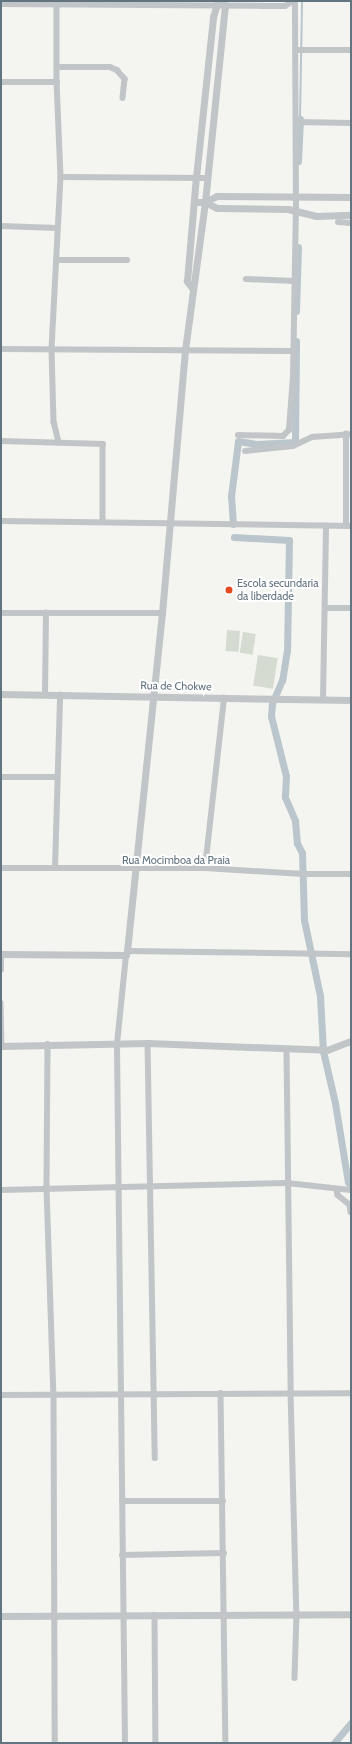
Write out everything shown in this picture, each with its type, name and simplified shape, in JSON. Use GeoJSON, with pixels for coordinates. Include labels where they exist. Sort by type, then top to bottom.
{"type":"FeatureCollection","features":[{"type":"Feature","properties":{"kind":"street"},"geometry":{"type":"LineString","coordinates":[[1,4],[57,5],[216,3],[285,6],[294,1],[297,50],[296,210],[292,351],[293,377],[287,434],[283,436],[238,435]]}},
{"type":"Feature","properties":{"kind":"street"},"geometry":{"type":"LineString","coordinates":[[192,288],[187,280],[208,62],[216,3]]}},
{"type":"Feature","properties":{"kind":"street"},"geometry":{"type":"LineString","coordinates":[[125,1743],[117,1187],[117,1044],[162,613],[185,350],[192,288],[196,281],[201,238],[224,4]]}},
{"type":"Feature","properties":{"kind":"street"},"geometry":{"type":"LineString","coordinates":[[57,5],[57,82],[60,177],[52,350],[54,422],[59,442]]}},
{"type":"Feature","properties":{"kind":"street"},"geometry":{"type":"LineString","coordinates":[[297,50],[351,50]]}},
{"type":"Feature","properties":{"kind":"street"},"geometry":{"type":"LineString","coordinates":[[208,62],[219,63]]}},
{"type":"Feature","properties":{"kind":"street"},"geometry":{"type":"LineString","coordinates":[[57,67],[110,68],[117,70],[125,79],[123,98]]}},
{"type":"Feature","properties":{"kind":"street"},"geometry":{"type":"LineString","coordinates":[[1,82],[57,82]]}},
{"type":"Feature","properties":{"kind":"street"},"geometry":{"type":"LineString","coordinates":[[296,122],[351,123]]}},
{"type":"Feature","properties":{"kind":"street"},"geometry":{"type":"LineString","coordinates":[[199,152],[210,153]]}},
{"type":"Feature","properties":{"kind":"street"},"geometry":{"type":"LineString","coordinates":[[60,177],[207,178]]}},
{"type":"Feature","properties":{"kind":"street"},"geometry":{"type":"LineString","coordinates":[[205,202],[217,196],[351,197]]}},
{"type":"Feature","properties":{"kind":"street"},"geometry":{"type":"LineString","coordinates":[[194,202],[205,202],[218,208],[296,210],[316,216],[351,215]]}},
{"type":"Feature","properties":{"kind":"street"},"geometry":{"type":"LineString","coordinates":[[338,222],[351,223]]}},
{"type":"Feature","properties":{"kind":"street"},"geometry":{"type":"LineString","coordinates":[[1,226],[57,228]]}},
{"type":"Feature","properties":{"kind":"street"},"geometry":{"type":"LineString","coordinates":[[191,237],[201,238]]}},
{"type":"Feature","properties":{"kind":"street"},"geometry":{"type":"LineString","coordinates":[[56,260],[127,260]]}},
{"type":"Feature","properties":{"kind":"street"},"geometry":{"type":"LineString","coordinates":[[246,279],[294,281]]}},
{"type":"Feature","properties":{"kind":"street"},"geometry":{"type":"LineString","coordinates":[[1,349],[292,351]]}},
{"type":"Feature","properties":{"kind":"street"},"geometry":{"type":"LineString","coordinates":[[1,521],[348,526],[348,434],[312,437],[293,446],[245,451]]}},
{"type":"Feature","properties":{"kind":"street"},"geometry":{"type":"LineString","coordinates":[[1,441],[103,444],[103,522]]}},
{"type":"Feature","properties":{"kind":"street"},"geometry":{"type":"LineString","coordinates":[[323,700],[326,608],[326,526]]}},
{"type":"Feature","properties":{"kind":"street"},"geometry":{"type":"LineString","coordinates":[[326,608],[351,608]]}},
{"type":"Feature","properties":{"kind":"street"},"geometry":{"type":"LineString","coordinates":[[1,613],[162,613]]}},
{"type":"Feature","properties":{"kind":"street"},"geometry":{"type":"LineString","coordinates":[[45,694],[46,613]]}},
{"type":"Feature","properties":{"kind":"street","name":"Rua de Chokwe"},"geometry":{"type":"LineString","coordinates":[[1,694],[60,694],[152,698],[351,700]]}},
{"type":"Feature","properties":{"kind":"street"},"geometry":{"type":"LineString","coordinates":[[55,868],[56,776],[60,694]]}},
{"type":"Feature","properties":{"kind":"street"},"geometry":{"type":"LineString","coordinates":[[205,868],[224,698]]}},
{"type":"Feature","properties":{"kind":"street"},"geometry":{"type":"LineString","coordinates":[[1,777],[56,776]]}},
{"type":"Feature","properties":{"kind":"street","name":"Rua Mocimboa da Praia"},"geometry":{"type":"LineString","coordinates":[[1,868],[134,870],[205,868],[302,874],[351,874]]}},
{"type":"Feature","properties":{"kind":"street"},"geometry":{"type":"LineString","coordinates":[[1,970],[1,954],[351,954]]}},
{"type":"Feature","properties":{"kind":"street"},"geometry":{"type":"LineString","coordinates":[[1,1003],[2,1046],[148,1043],[287,1050],[327,1050],[351,1041]]}},
{"type":"Feature","properties":{"kind":"street"},"geometry":{"type":"LineString","coordinates":[[148,1043],[155,1458]]}},
{"type":"Feature","properties":{"kind":"street"},"geometry":{"type":"LineString","coordinates":[[48,1044],[47,1188],[54,1394],[56,1616],[55,1743]]}},
{"type":"Feature","properties":{"kind":"street"},"geometry":{"type":"LineString","coordinates":[[287,1050],[290,1392],[296,1614],[295,1678]]}},
{"type":"Feature","properties":{"kind":"street"},"geometry":{"type":"LineString","coordinates":[[1,1190],[287,1183],[351,1190]]}},
{"type":"Feature","properties":{"kind":"street"},"geometry":{"type":"LineString","coordinates":[[337,1189],[338,1195],[350,1205],[351,1212]]}},
{"type":"Feature","properties":{"kind":"street"},"geometry":{"type":"LineString","coordinates":[[221,1393],[226,1743]]}},
{"type":"Feature","properties":{"kind":"street"},"geometry":{"type":"LineString","coordinates":[[1,1394],[351,1393]]}},
{"type":"Feature","properties":{"kind":"street"},"geometry":{"type":"LineString","coordinates":[[122,1501],[223,1500]]}},
{"type":"Feature","properties":{"kind":"street"},"geometry":{"type":"LineString","coordinates":[[122,1555],[224,1553]]}},
{"type":"Feature","properties":{"kind":"street"},"geometry":{"type":"LineString","coordinates":[[1,1616],[351,1614]]}},
{"type":"Feature","properties":{"kind":"street"},"geometry":{"type":"LineString","coordinates":[[155,1615],[156,1743]]}},
{"type":"Feature","properties":{"kind":"shaded area"},"geometry":{"type":"Polygon","coordinates":[[[227,630],[240,631],[239,652],[226,651],[227,630]]]}},
{"type":"Feature","properties":{"kind":"shaded area"},"geometry":{"type":"Polygon","coordinates":[[[243,632],[256,634],[253,655],[240,653],[243,632]]]}},
{"type":"Feature","properties":{"kind":"shaded area"},"geometry":{"type":"Polygon","coordinates":[[[258,655],[278,658],[273,689],[253,686],[258,655]]]}},
{"type":"Feature","properties":{"kind":"waterway"},"geometry":{"type":"LineString","coordinates":[[300,119],[302,1]]}},
{"type":"Feature","properties":{"kind":"waterway"},"geometry":{"type":"LineString","coordinates":[[298,161],[300,119]]}},
{"type":"Feature","properties":{"kind":"waterway"},"geometry":{"type":"LineString","coordinates":[[296,311],[298,247]]}},
{"type":"Feature","properties":{"kind":"waterway"},"geometry":{"type":"LineString","coordinates":[[233,524],[231,496],[238,441],[257,444],[295,442],[296,341]]}},
{"type":"Feature","properties":{"kind":"waterway"},"geometry":{"type":"LineString","coordinates":[[234,537],[289,540],[287,650],[282,680],[272,704],[271,716],[286,776],[285,797],[295,821],[297,843],[302,853],[304,920],[320,996],[323,1051],[335,1103],[348,1182],[351,1186]]}},
{"type":"Feature","properties":{"kind":"waterway"},"geometry":{"type":"LineString","coordinates":[[334,1743],[351,1723]]}},
{"type":"Feature","properties":{"kind":"place","name":"Escola secundaria da liberdade"},"geometry":{"type":"Point","coordinates":[229,590]}}]}
